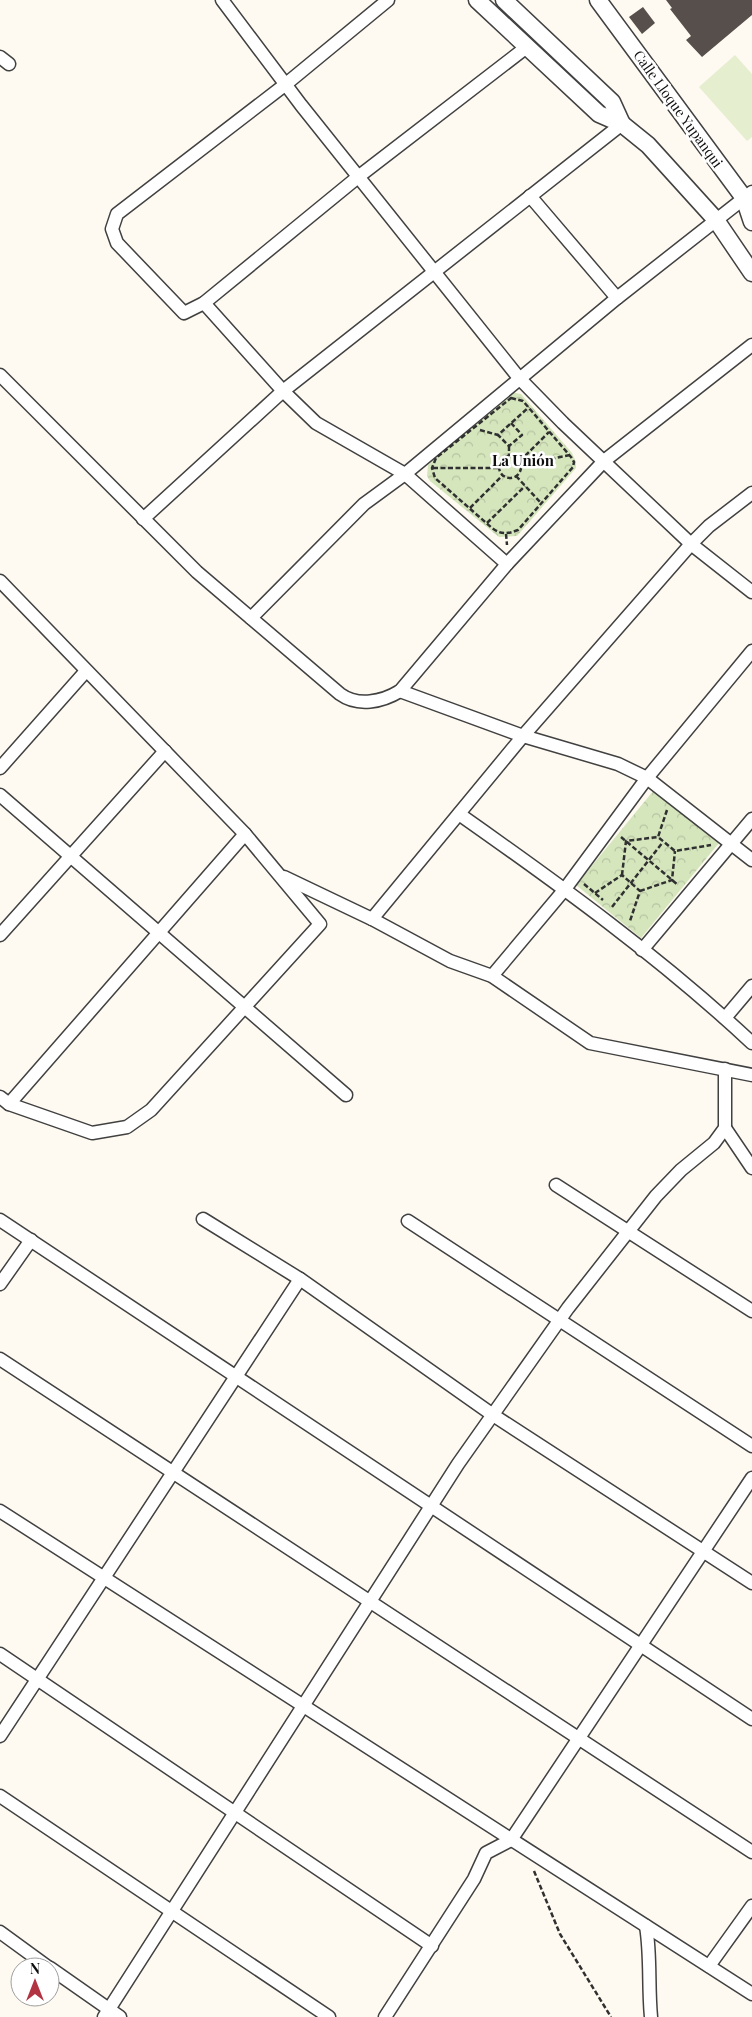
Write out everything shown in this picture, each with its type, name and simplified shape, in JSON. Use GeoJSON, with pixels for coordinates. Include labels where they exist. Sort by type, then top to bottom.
{"type":"FeatureCollection","features":[{"type":"Feature","properties":{"kind":"street"},"geometry":{"type":"LineString","coordinates":[[222,0],[301,105],[518,378],[691,544],[752,592]]}},
{"type":"Feature","properties":{"kind":"street"},"geometry":{"type":"LineString","coordinates":[[388,0],[286,84],[117,214],[112,228],[117,243],[184,313],[204,303],[358,177],[528,46]]}},
{"type":"Feature","properties":{"kind":"street"},"geometry":{"type":"LineString","coordinates":[[477,0],[599,114],[622,124],[648,145],[716,220],[752,272]]}},
{"type":"Feature","properties":{"kind":"street"},"geometry":{"type":"LineString","coordinates":[[504,0],[612,102],[622,124]]}},
{"type":"Feature","properties":{"kind":"street","name":"Calle Lloque Yupanqui"},"geometry":{"type":"LineString","coordinates":[[598,0],[748,195],[752,222]]}},
{"type":"Feature","properties":{"kind":"street"},"geometry":{"type":"LineString","coordinates":[[143,518],[283,391],[622,124]]}},
{"type":"Feature","properties":{"kind":"street"},"geometry":{"type":"LineString","coordinates":[[251,618],[364,504],[404,474],[617,298],[748,195]]}},
{"type":"Feature","properties":{"kind":"street"},"geometry":{"type":"LineString","coordinates":[[530,196],[617,298]]}},
{"type":"Feature","properties":{"kind":"street"},"geometry":{"type":"LineString","coordinates":[[204,303],[283,391],[316,423],[404,474],[507,564]]}},
{"type":"Feature","properties":{"kind":"street"},"geometry":{"type":"LineString","coordinates":[[0,375],[197,572],[345,698],[352,701],[372,701],[384,699],[400,691],[507,564],[604,461],[752,345]]}},
{"type":"Feature","properties":{"kind":"street"},"geometry":{"type":"LineString","coordinates":[[372,919],[523,736],[691,544],[709,526],[752,493]]}},
{"type":"Feature","properties":{"kind":"street"},"geometry":{"type":"LineString","coordinates":[[1,585],[245,834],[320,924],[151,1110],[127,1127],[92,1133],[4,1100],[245,834]]}},
{"type":"Feature","properties":{"kind":"street"},"geometry":{"type":"LineString","coordinates":[[492,976],[565,889],[647,778],[752,651]]}},
{"type":"Feature","properties":{"kind":"street"},"geometry":{"type":"LineString","coordinates":[[0,768],[86,671]]}},
{"type":"Feature","properties":{"kind":"street"},"geometry":{"type":"LineString","coordinates":[[400,691],[523,736],[618,764],[647,778],[752,860]]}},
{"type":"Feature","properties":{"kind":"street"},"geometry":{"type":"LineString","coordinates":[[0,936],[165,751]]}},
{"type":"Feature","properties":{"kind":"street"},"geometry":{"type":"LineString","coordinates":[[0,795],[346,1095]]}},
{"type":"Feature","properties":{"kind":"street"},"geometry":{"type":"LineString","coordinates":[[460,814],[565,889],[725,1018],[752,1043]]}},
{"type":"Feature","properties":{"kind":"street"},"geometry":{"type":"LineString","coordinates":[[642,950],[752,819]]}},
{"type":"Feature","properties":{"kind":"street"},"geometry":{"type":"LineString","coordinates":[[279,874],[372,919],[450,961],[492,976],[590,1043],[752,1075]]}},
{"type":"Feature","properties":{"kind":"street"},"geometry":{"type":"LineString","coordinates":[[725,1018],[752,986]]}},
{"type":"Feature","properties":{"kind":"street"},"geometry":{"type":"LineString","coordinates":[[725,1069],[725,1128],[752,1168]]}},
{"type":"Feature","properties":{"kind":"street"},"geometry":{"type":"LineString","coordinates":[[60,1976],[111,2015],[172,1912],[492,1415],[560,1320],[656,1196],[674,1176],[714,1143],[725,1128]]}},
{"type":"Feature","properties":{"kind":"street"},"geometry":{"type":"LineString","coordinates":[[556,1185],[752,1311]]}},
{"type":"Feature","properties":{"kind":"street"},"geometry":{"type":"LineString","coordinates":[[203,1219],[300,1279],[492,1415],[752,1582]]}},
{"type":"Feature","properties":{"kind":"street"},"geometry":{"type":"LineString","coordinates":[[0,1220],[752,1719]]}},
{"type":"Feature","properties":{"kind":"street"},"geometry":{"type":"LineString","coordinates":[[408,1221],[752,1446]]}},
{"type":"Feature","properties":{"kind":"street"},"geometry":{"type":"LineString","coordinates":[[0,1284],[31,1240]]}},
{"type":"Feature","properties":{"kind":"street"},"geometry":{"type":"LineString","coordinates":[[0,1736],[300,1279]]}},
{"type":"Feature","properties":{"kind":"street"},"geometry":{"type":"LineString","coordinates":[[0,1359],[752,1852]]}},
{"type":"Feature","properties":{"kind":"street"},"geometry":{"type":"LineString","coordinates":[[386,2017],[474,1879],[486,1853],[511,1840],[752,1478]]}},
{"type":"Feature","properties":{"kind":"street"},"geometry":{"type":"LineString","coordinates":[[0,1511],[752,1994]]}},
{"type":"Feature","properties":{"kind":"street"},"geometry":{"type":"LineString","coordinates":[[0,1654],[432,1946]]}},
{"type":"Feature","properties":{"kind":"street"},"geometry":{"type":"LineString","coordinates":[[0,1796],[329,2017]]}},
{"type":"Feature","properties":{"kind":"street"},"geometry":{"type":"LineString","coordinates":[[709,1966],[752,1906]]}},
{"type":"Feature","properties":{"kind":"street"},"geometry":{"type":"LineString","coordinates":[[646,1926],[650,1950],[649,1998],[651,2017]]}},
{"type":"Feature","properties":{"kind":"street"},"geometry":{"type":"LineString","coordinates":[[0,1932],[34,1957]]}},
{"type":"Feature","properties":{"kind":"path"},"geometry":{"type":"LineString","coordinates":[[511,398],[519,398],[529,407],[570,454],[573,459],[573,467],[518,530],[506,534],[496,531],[435,478],[432,468],[436,458],[511,398]]}},
{"type":"Feature","properties":{"kind":"path"},"geometry":{"type":"LineString","coordinates":[[498,435],[529,407]]}},
{"type":"Feature","properties":{"kind":"path"},"geometry":{"type":"LineString","coordinates":[[509,446],[522,435],[511,423]]}},
{"type":"Feature","properties":{"kind":"path"},"geometry":{"type":"LineString","coordinates":[[473,428],[498,435],[509,446],[510,456]]}},
{"type":"Feature","properties":{"kind":"path"},"geometry":{"type":"LineString","coordinates":[[520,461],[549,432]]}},
{"type":"Feature","properties":{"kind":"path"},"geometry":{"type":"LineString","coordinates":[[522,465],[570,454]]}},
{"type":"Feature","properties":{"kind":"path"},"geometry":{"type":"LineString","coordinates":[[510,456],[516,457],[520,461],[522,465],[521,470],[516,476],[509,478],[503,475],[499,468],[502,459],[510,456]]}},
{"type":"Feature","properties":{"kind":"path"},"geometry":{"type":"LineString","coordinates":[[432,468],[499,468]]}},
{"type":"Feature","properties":{"kind":"path"},"geometry":{"type":"LineString","coordinates":[[470,508],[503,475]]}},
{"type":"Feature","properties":{"kind":"path"},"geometry":{"type":"LineString","coordinates":[[516,476],[541,503]]}},
{"type":"Feature","properties":{"kind":"path"},"geometry":{"type":"LineString","coordinates":[[486,523],[525,486]]}},
{"type":"Feature","properties":{"kind":"path"},"geometry":{"type":"LineString","coordinates":[[658,837],[668,806]]}},
{"type":"Feature","properties":{"kind":"path"},"geometry":{"type":"LineString","coordinates":[[620,836],[678,885],[684,878]]}},
{"type":"Feature","properties":{"kind":"path"},"geometry":{"type":"LineString","coordinates":[[626,841],[658,837]]}},
{"type":"Feature","properties":{"kind":"path"},"geometry":{"type":"LineString","coordinates":[[658,837],[675,851],[712,844]]}},
{"type":"Feature","properties":{"kind":"path"},"geometry":{"type":"LineString","coordinates":[[705,838],[712,844]]}},
{"type":"Feature","properties":{"kind":"path"},"geometry":{"type":"LineString","coordinates":[[595,893],[622,875],[626,841]]}},
{"type":"Feature","properties":{"kind":"path"},"geometry":{"type":"LineString","coordinates":[[612,907],[663,842]]}},
{"type":"Feature","properties":{"kind":"path"},"geometry":{"type":"LineString","coordinates":[[706,851],[712,844]]}},
{"type":"Feature","properties":{"kind":"path"},"geometry":{"type":"LineString","coordinates":[[672,880],[675,851]]}},
{"type":"Feature","properties":{"kind":"path"},"geometry":{"type":"LineString","coordinates":[[622,875],[640,891]]}},
{"type":"Feature","properties":{"kind":"path"},"geometry":{"type":"LineString","coordinates":[[640,891],[672,880]]}},
{"type":"Feature","properties":{"kind":"path"},"geometry":{"type":"LineString","coordinates":[[582,883],[618,912]]}},
{"type":"Feature","properties":{"kind":"path"},"geometry":{"type":"LineString","coordinates":[[630,921],[640,891]]}},
{"type":"Feature","properties":{"kind":"path"},"geometry":{"type":"LineString","coordinates":[[624,916],[635,926]]}},
{"type":"Feature","properties":{"kind":"path"},"geometry":{"type":"LineString","coordinates":[[525,1848],[560,1934],[611,2017]]}},
{"type":"Feature","properties":{"kind":"green space"},"geometry":{"type":"Polygon","coordinates":[[[735,55],[752,74],[752,137],[747,141],[699,87],[735,55]]]}},
{"type":"Feature","properties":{"kind":"green space"},"geometry":{"type":"Polygon","coordinates":[[[510,392],[521,394],[572,453],[576,462],[576,468],[517,536],[499,537],[430,481],[427,476],[428,465],[510,392]]]}},
{"type":"Feature","properties":{"kind":"green space"},"geometry":{"type":"Polygon","coordinates":[[[654,790],[719,843],[641,938],[576,885],[654,790]]]}},
{"type":"Feature","properties":{"kind":"building"},"geometry":{"type":"Polygon","coordinates":[[[666,0],[752,0],[752,15],[702,57],[686,40],[691,36],[670,9],[672,8],[666,0]]]}},
{"type":"Feature","properties":{"kind":"building"},"geometry":{"type":"Polygon","coordinates":[[[643,7],[655,23],[642,34],[629,17],[643,7]]]}},
{"type":"Feature","properties":{"kind":"district","name":"La Unión"},"geometry":{"type":"Point","coordinates":[523,461]}}]}
